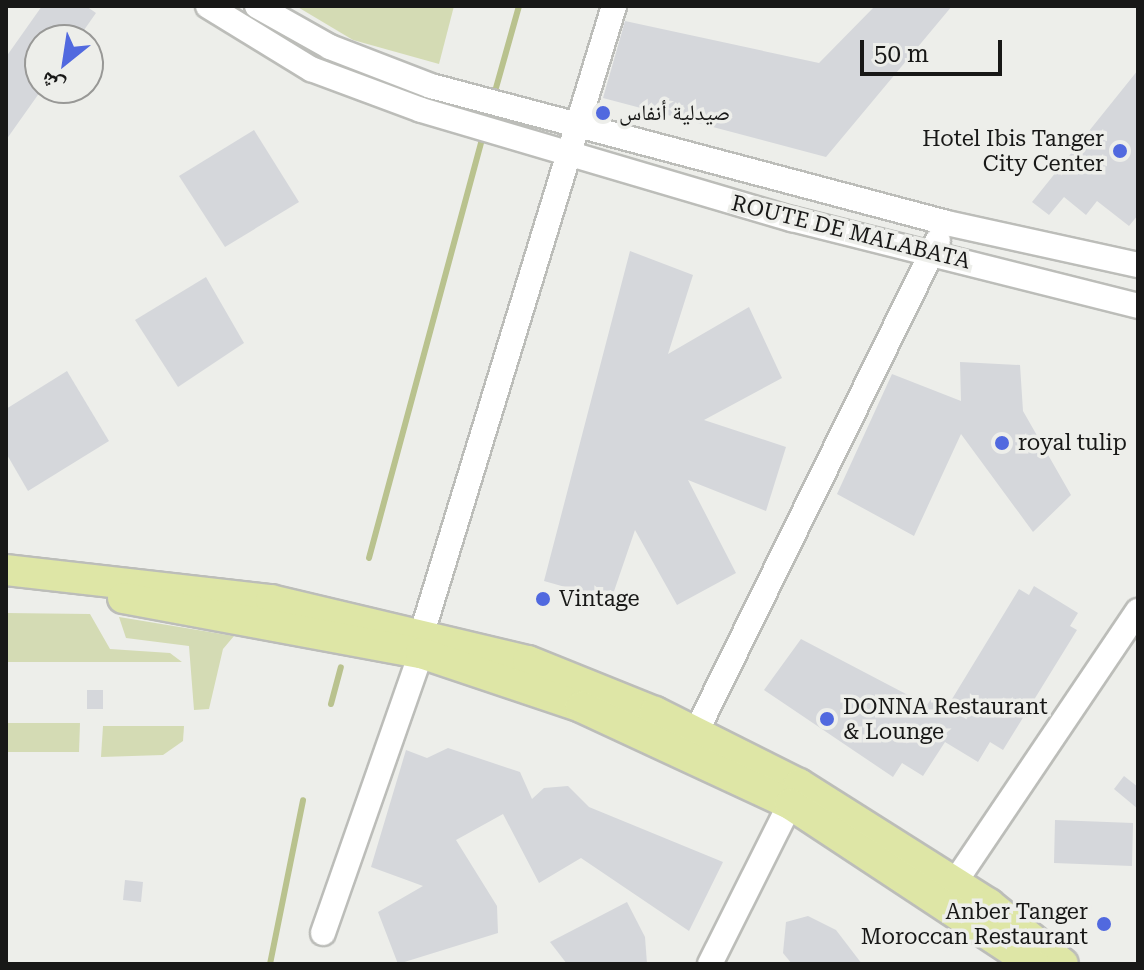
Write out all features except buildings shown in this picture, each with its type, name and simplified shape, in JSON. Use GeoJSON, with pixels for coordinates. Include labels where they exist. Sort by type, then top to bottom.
{"type":"FeatureCollection","features":[{"type":"Feature","properties":{"kind":"main road"},"geometry":{"type":"LineString","coordinates":[[6,570],[268,611],[528,661],[696,732],[799,784],[955,882],[1063,964]]}},
{"type":"Feature","properties":{"kind":"main road"},"geometry":{"type":"LineString","coordinates":[[6,591],[107,596],[268,611]]}},
{"type":"Feature","properties":{"kind":"main road"},"geometry":{"type":"LineString","coordinates":[[411,640],[581,707],[790,804],[1033,964]]}},
{"type":"Feature","properties":{"kind":"street","name":"ROUTE DE MALABATA"},"geometry":{"type":"LineString","coordinates":[[208,6],[311,69],[421,110],[931,253],[1138,306]]}},
{"type":"Feature","properties":{"kind":"street","name":"ROUTE DE MALABATA"},"geometry":{"type":"LineString","coordinates":[[257,6],[330,47],[431,86],[947,223],[1138,265]]}},
{"type":"Feature","properties":{"kind":"street"},"geometry":{"type":"LineString","coordinates":[[323,933],[411,640],[566,152],[581,126],[614,6]]}},
{"type":"Feature","properties":{"kind":"street"},"geometry":{"type":"LineString","coordinates":[[696,732],[947,223]]}},
{"type":"Feature","properties":{"kind":"street"},"geometry":{"type":"LineString","coordinates":[[955,882],[1138,611]]}},
{"type":"Feature","properties":{"kind":"street"},"geometry":{"type":"LineString","coordinates":[[710,964],[790,804]]}},
{"type":"Feature","properties":{"kind":"green space"},"geometry":{"type":"Polygon","coordinates":[[[296,6],[454,6],[439,64],[353,40],[296,6]]]}},
{"type":"Feature","properties":{"kind":"green space"},"geometry":{"type":"Polygon","coordinates":[[[6,613],[90,614],[110,649],[170,653],[182,662],[6,662],[6,613]]]}},
{"type":"Feature","properties":{"kind":"green space"},"geometry":{"type":"Polygon","coordinates":[[[119,617],[234,636],[223,649],[209,709],[194,710],[189,646],[126,638],[119,617]]]}},
{"type":"Feature","properties":{"kind":"green space"},"geometry":{"type":"Polygon","coordinates":[[[6,723],[80,723],[79,752],[6,752],[6,723]]]}},
{"type":"Feature","properties":{"kind":"green space"},"geometry":{"type":"Polygon","coordinates":[[[103,726],[184,726],[183,741],[163,755],[101,757],[103,726]]]}},
{"type":"Feature","properties":{"kind":"waterway"},"geometry":{"type":"LineString","coordinates":[[494,95],[519,6]]}},
{"type":"Feature","properties":{"kind":"waterway"},"geometry":{"type":"LineString","coordinates":[[369,558],[484,133]]}},
{"type":"Feature","properties":{"kind":"waterway"},"geometry":{"type":"LineString","coordinates":[[331,704],[341,667]]}},
{"type":"Feature","properties":{"kind":"waterway"},"geometry":{"type":"LineString","coordinates":[[270,964],[303,800]]}},
{"type":"Feature","properties":{"kind":"place","name":"صيدلية أنفاس"},"geometry":{"type":"Point","coordinates":[603,113]}},
{"type":"Feature","properties":{"kind":"place","name":"Hotel Ibis Tanger City Center"},"geometry":{"type":"Point","coordinates":[1120,151]}},
{"type":"Feature","properties":{"kind":"place","name":"royal tulip"},"geometry":{"type":"Point","coordinates":[1002,443]}},
{"type":"Feature","properties":{"kind":"place","name":"Vintage"},"geometry":{"type":"Point","coordinates":[543,599]}},
{"type":"Feature","properties":{"kind":"place","name":"DONNA Restaurant & Lounge"},"geometry":{"type":"Point","coordinates":[827,719]}},
{"type":"Feature","properties":{"kind":"place","name":"Anber Tanger Moroccan Restaurant"},"geometry":{"type":"Point","coordinates":[1104,924]}}]}
